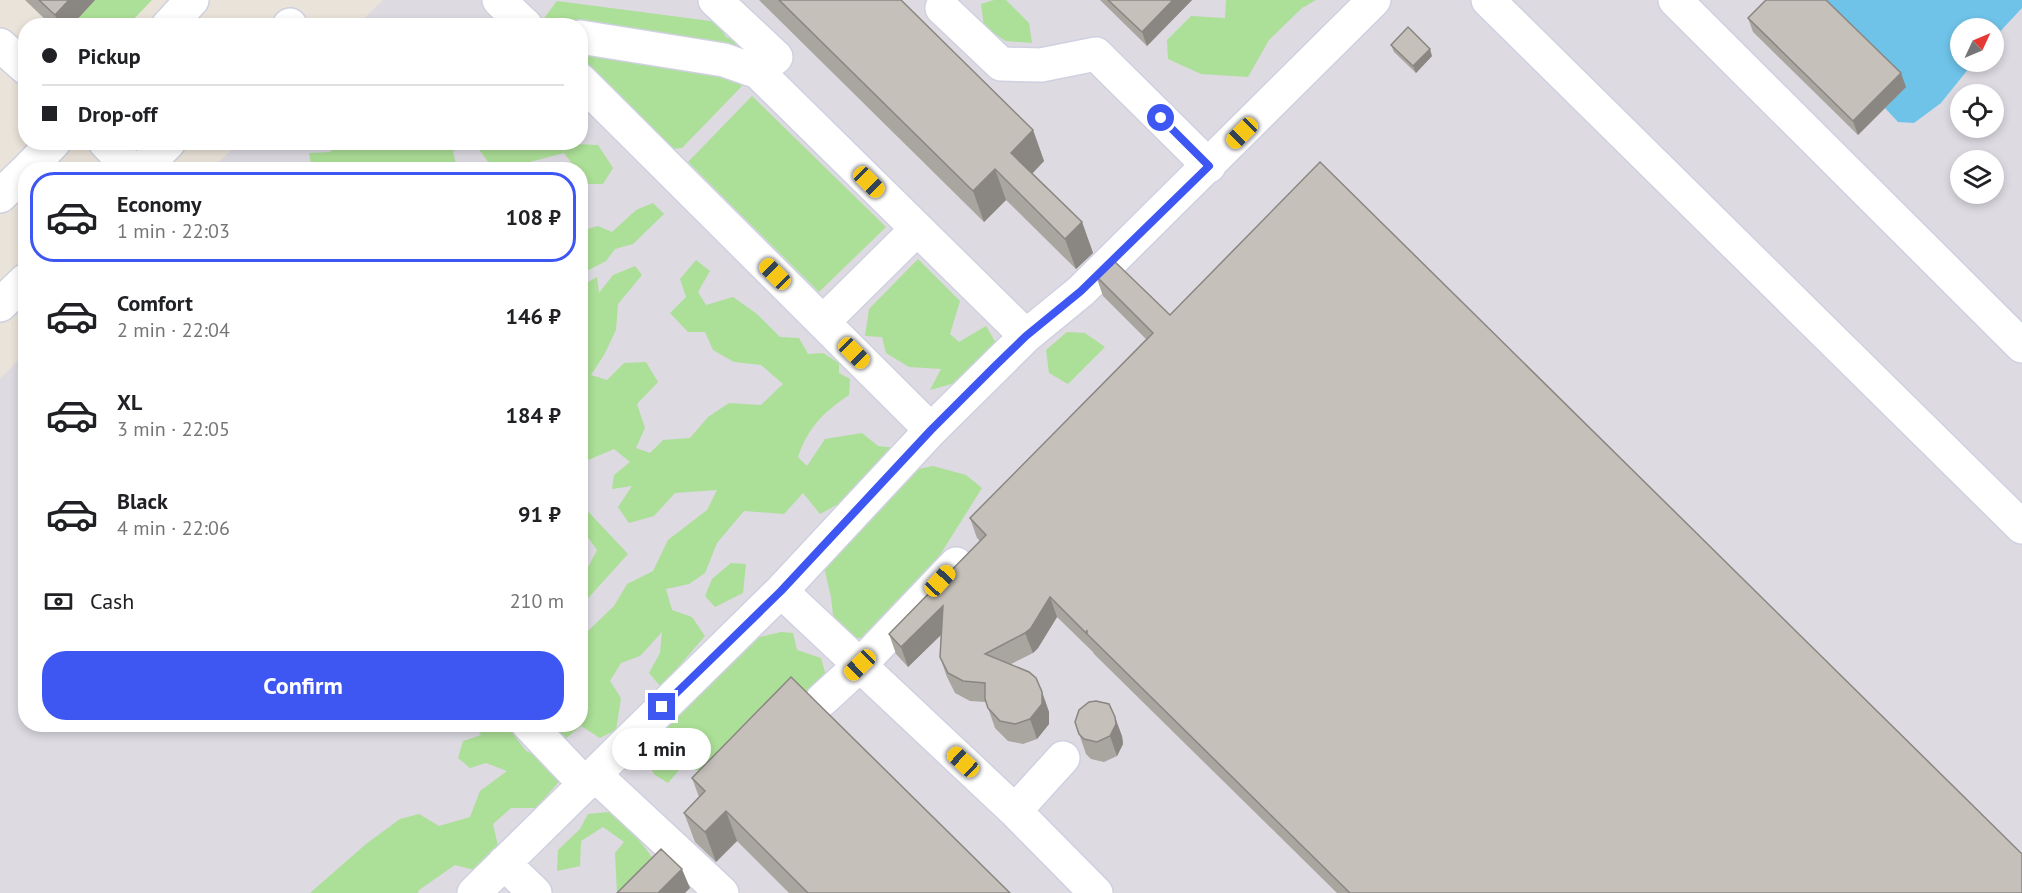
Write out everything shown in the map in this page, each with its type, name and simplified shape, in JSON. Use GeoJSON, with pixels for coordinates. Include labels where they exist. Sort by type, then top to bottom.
{"type":"FeatureCollection","features":[{"type":"Feature","properties":{"kind":"street"},"geometry":{"type":"LineString","coordinates":[[175,18],[192,0]]}},
{"type":"Feature","properties":{"kind":"street"},"geometry":{"type":"LineString","coordinates":[[499,0],[518,18]]}},
{"type":"Feature","properties":{"kind":"street"},"geometry":{"type":"LineString","coordinates":[[715,0],[776,57],[758,72]]}},
{"type":"Feature","properties":{"kind":"street"},"geometry":{"type":"LineString","coordinates":[[474,893],[781,591],[931,430],[1026,336],[1081,291],[1374,0]]}},
{"type":"Feature","properties":{"kind":"street"},"geometry":{"type":"LineString","coordinates":[[1488,0],[2022,527]]}},
{"type":"Feature","properties":{"kind":"street"},"geometry":{"type":"LineString","coordinates":[[1675,0],[2022,346]]}},
{"type":"Feature","properties":{"kind":"street"},"geometry":{"type":"LineString","coordinates":[[942,8],[1001,64],[1041,65],[1096,54],[1209,166]]}},
{"type":"Feature","properties":{"kind":"street"},"geometry":{"type":"LineString","coordinates":[[588,38],[724,60],[758,72],[1026,336]]}},
{"type":"Feature","properties":{"kind":"street"},"geometry":{"type":"LineString","coordinates":[[0,45],[18,61]]}},
{"type":"Feature","properties":{"kind":"street"},"geometry":{"type":"LineString","coordinates":[[588,88],[931,430]]}},
{"type":"Feature","properties":{"kind":"street"},"geometry":{"type":"LineString","coordinates":[[34,162],[46,150]]}},
{"type":"Feature","properties":{"kind":"street"},"geometry":{"type":"LineString","coordinates":[[113,150],[124,162]]}},
{"type":"Feature","properties":{"kind":"street"},"geometry":{"type":"LineString","coordinates":[[149,162],[161,150]]}},
{"type":"Feature","properties":{"kind":"street"},"geometry":{"type":"LineString","coordinates":[[0,196],[18,178]]}},
{"type":"Feature","properties":{"kind":"street"},"geometry":{"type":"LineString","coordinates":[[823,322],[917,229]]}},
{"type":"Feature","properties":{"kind":"street"},"geometry":{"type":"LineString","coordinates":[[0,305],[18,287]]}},
{"type":"Feature","properties":{"kind":"street"},"geometry":{"type":"LineString","coordinates":[[822,700],[860,665],[956,564]]}},
{"type":"Feature","properties":{"kind":"street"},"geometry":{"type":"LineString","coordinates":[[781,591],[1015,811],[1096,893]]}},
{"type":"Feature","properties":{"kind":"street"},"geometry":{"type":"LineString","coordinates":[[537,732],[722,893]]}},
{"type":"Feature","properties":{"kind":"street"},"geometry":{"type":"LineString","coordinates":[[1015,811],[1063,758]]}},
{"type":"Feature","properties":{"kind":"street"},"geometry":{"type":"LineString","coordinates":[[504,863],[535,893]]}},
{"type":"Feature","properties":{"kind":"shaded area"},"geometry":{"type":"Polygon","coordinates":[[[383,0],[1779,0],[1941,103],[1950,92],[1950,138],[2004,138],[2004,84],[1956,84],[1966,72],[2004,72],[2004,27],[2022,8],[2022,893],[0,893],[0,379],[18,360],[18,732],[588,732],[588,162],[219,162],[231,150],[588,150],[588,18],[364,18],[383,0]]]}},
{"type":"Feature","properties":{"kind":"green space"},"geometry":{"type":"Polygon","coordinates":[[[72,0],[152,0],[135,18],[71,18],[72,0]]]}},
{"type":"Feature","properties":{"kind":"green space"},"geometry":{"type":"Polygon","coordinates":[[[994,0],[1006,0],[1029,23],[1032,43],[1006,41],[984,27],[981,4],[994,0]]]}},
{"type":"Feature","properties":{"kind":"green space"},"geometry":{"type":"Polygon","coordinates":[[[1226,0],[1316,0],[1302,8],[1269,40],[1248,77],[1201,74],[1168,59],[1167,40],[1191,16],[1225,18],[1226,0]]]}},
{"type":"Feature","properties":{"kind":"green space"},"geometry":{"type":"Polygon","coordinates":[[[557,1],[718,22],[726,37],[745,45],[719,46],[588,27],[588,18],[544,18],[557,1]]]}},
{"type":"Feature","properties":{"kind":"green space"},"geometry":{"type":"Polygon","coordinates":[[[588,54],[721,67],[742,86],[682,148],[672,149],[588,64],[588,54]]]}},
{"type":"Feature","properties":{"kind":"green space"},"geometry":{"type":"Polygon","coordinates":[[[752,96],[886,227],[819,292],[688,162],[752,96]]]}},
{"type":"Feature","properties":{"kind":"green space"},"geometry":{"type":"Polygon","coordinates":[[[588,145],[598,145],[613,168],[603,184],[588,184],[588,162],[571,162],[564,153],[530,162],[488,162],[480,150],[588,150],[588,145]]]}},
{"type":"Feature","properties":{"kind":"green space"},"geometry":{"type":"Polygon","coordinates":[[[332,150],[457,150],[453,151],[455,162],[311,162],[309,153],[332,150]]]}},
{"type":"Feature","properties":{"kind":"green space"},"geometry":{"type":"Polygon","coordinates":[[[653,203],[664,214],[633,244],[615,249],[606,261],[588,270],[588,229],[598,226],[612,232],[636,210],[653,203]]]}},
{"type":"Feature","properties":{"kind":"green space"},"geometry":{"type":"Polygon","coordinates":[[[918,259],[960,301],[950,334],[959,342],[986,326],[996,343],[955,383],[930,390],[941,369],[909,367],[886,353],[882,337],[865,336],[869,309],[918,259]]]}},
{"type":"Feature","properties":{"kind":"green space"},"geometry":{"type":"Polygon","coordinates":[[[696,260],[710,271],[698,292],[706,305],[733,297],[757,314],[780,337],[799,338],[808,354],[823,353],[839,363],[839,373],[850,379],[849,395],[824,415],[802,446],[798,457],[807,466],[825,439],[862,433],[878,446],[897,448],[842,502],[820,514],[803,493],[784,514],[744,511],[717,543],[705,573],[689,584],[666,589],[672,610],[692,617],[705,636],[661,687],[649,673],[660,653],[662,632],[640,656],[621,663],[610,681],[621,698],[616,730],[600,738],[588,730],[588,631],[614,606],[627,584],[653,571],[668,540],[707,510],[717,490],[675,493],[654,516],[629,523],[618,507],[632,486],[612,489],[614,475],[630,462],[614,449],[588,460],[588,282],[597,277],[599,293],[613,275],[635,266],[642,275],[618,304],[616,330],[591,375],[607,380],[624,363],[646,362],[658,382],[637,404],[645,428],[636,448],[650,453],[663,440],[690,438],[708,417],[729,403],[761,405],[783,384],[761,365],[734,362],[713,350],[705,332],[688,332],[670,313],[686,297],[680,279],[696,260]]]}},
{"type":"Feature","properties":{"kind":"green space"},"geometry":{"type":"Polygon","coordinates":[[[1067,332],[1085,333],[1105,347],[1068,384],[1049,373],[1046,350],[1067,332]]]}},
{"type":"Feature","properties":{"kind":"green space"},"geometry":{"type":"Polygon","coordinates":[[[933,466],[966,475],[982,488],[928,574],[861,638],[850,638],[834,623],[824,567],[919,469],[933,466]]]}},
{"type":"Feature","properties":{"kind":"green space"},"geometry":{"type":"Polygon","coordinates":[[[588,511],[628,554],[588,598],[588,567],[597,550],[588,538],[588,511]]]}},
{"type":"Feature","properties":{"kind":"green space"},"geometry":{"type":"Polygon","coordinates":[[[731,563],[746,564],[743,593],[715,607],[705,596],[712,579],[731,563]]]}},
{"type":"Feature","properties":{"kind":"green space"},"geometry":{"type":"Polygon","coordinates":[[[781,632],[793,633],[797,650],[821,658],[826,676],[797,702],[706,770],[679,770],[668,783],[655,775],[643,758],[673,717],[756,638],[781,632]]]}},
{"type":"Feature","properties":{"kind":"green space"},"geometry":{"type":"Polygon","coordinates":[[[479,732],[511,732],[526,751],[550,761],[564,776],[536,808],[511,808],[493,824],[498,846],[475,870],[455,865],[418,893],[310,893],[366,844],[400,819],[419,814],[439,826],[470,817],[480,791],[507,771],[486,763],[470,768],[458,758],[463,741],[481,735],[479,732]]]}},
{"type":"Feature","properties":{"kind":"green space"},"geometry":{"type":"Polygon","coordinates":[[[557,732],[574,732],[564,740],[557,732]]]}},
{"type":"Feature","properties":{"kind":"green space"},"geometry":{"type":"Polygon","coordinates":[[[609,812],[634,834],[652,857],[641,869],[641,887],[636,893],[617,893],[615,853],[624,842],[603,827],[581,841],[580,866],[557,871],[558,850],[580,829],[588,814],[609,812]]]}},
{"type":"Feature","properties":{"kind":"water"},"geometry":{"type":"Polygon","coordinates":[[[1817,0],[2022,0],[2022,8],[2004,27],[2004,18],[1950,18],[1950,72],[1966,72],[1956,84],[1950,84],[1950,92],[1941,103],[1914,123],[1898,122],[1885,108],[1905,87],[1817,0]]]}},
{"type":"Feature","properties":{"kind":"building"},"geometry":{"type":"Polygon","coordinates":[[[39,0],[69,0],[55,15],[39,0]]]}},
{"type":"Feature","properties":{"kind":"building"},"geometry":{"type":"Polygon","coordinates":[[[779,0],[901,0],[1033,130],[1011,153],[1082,222],[1065,239],[995,169],[973,191],[779,0]]]}},
{"type":"Feature","properties":{"kind":"building"},"geometry":{"type":"Polygon","coordinates":[[[1108,0],[1173,0],[1142,32],[1108,0]]]}},
{"type":"Feature","properties":{"kind":"building"},"geometry":{"type":"Polygon","coordinates":[[[1766,0],[1826,0],[1901,73],[1853,121],[1748,18],[1766,0]]]}},
{"type":"Feature","properties":{"kind":"building"},"geometry":{"type":"Polygon","coordinates":[[[1408,27],[1430,49],[1413,66],[1391,45],[1408,27]]]}},
{"type":"Feature","properties":{"kind":"building"},"geometry":{"type":"Polygon","coordinates":[[[1320,162],[2022,854],[2022,893],[1350,893],[1087,634],[1087,630],[1086,633],[1050,597],[1031,628],[985,654],[1029,672],[1036,678],[1042,692],[1042,704],[1030,719],[1015,724],[1000,721],[988,708],[985,699],[985,683],[963,681],[948,673],[940,657],[943,606],[901,647],[889,634],[986,535],[970,518],[1153,333],[1096,276],[1112,259],[1170,315],[1320,162]]]}},
{"type":"Feature","properties":{"kind":"building"},"geometry":{"type":"Polygon","coordinates":[[[791,677],[1010,893],[808,893],[726,811],[705,832],[684,813],[705,791],[692,778],[791,677]]]}},
{"type":"Feature","properties":{"kind":"building"},"geometry":{"type":"Polygon","coordinates":[[[1089,702],[1109,704],[1116,724],[1110,736],[1097,742],[1084,739],[1079,734],[1075,722],[1079,710],[1089,702]]]}},
{"type":"Feature","properties":{"kind":"building"},"geometry":{"type":"Polygon","coordinates":[[[661,849],[682,869],[658,893],[617,893],[661,849]]]}},
{"type":"Feature","properties":{"kind":"route"},"geometry":{"type":"LineString","coordinates":[[662,707],[781,591],[931,430],[994,367],[1026,336],[1081,291],[1209,166],[1161,118]]}}]}
